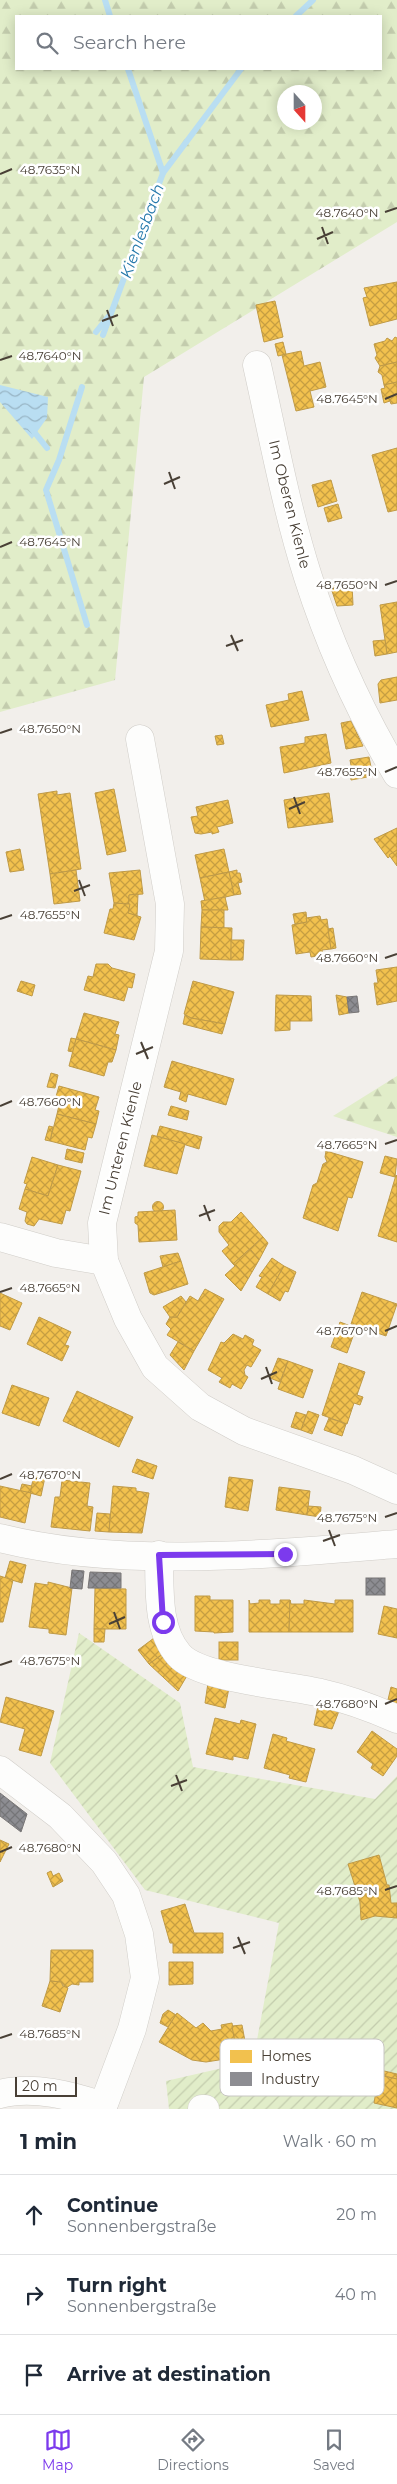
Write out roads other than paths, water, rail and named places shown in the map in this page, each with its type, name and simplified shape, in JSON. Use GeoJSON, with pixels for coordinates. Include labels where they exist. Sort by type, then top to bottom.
{"type":"FeatureCollection","features":[{"type":"Feature","properties":{"kind":"street","name":"Im Oberen Kienle"},"geometry":{"type":"LineString","coordinates":[[257,366],[308,576],[343,672],[369,725],[397,774]]}},
{"type":"Feature","properties":{"kind":"street","name":"Im Unteren Kienle"},"geometry":{"type":"LineString","coordinates":[[140,739],[170,904],[169,951],[102,1224],[104,1261],[128,1319],[155,1367],[200,1407],[244,1431],[353,1470],[397,1490]]}},
{"type":"Feature","properties":{"kind":"street"},"geometry":{"type":"LineString","coordinates":[[0,1237],[56,1253],[104,1261]]}},
{"type":"Feature","properties":{"kind":"street"},"geometry":{"type":"LineString","coordinates":[[0,1538],[84,1552],[159,1555],[285,1554],[397,1544]]}},
{"type":"Feature","properties":{"kind":"street"},"geometry":{"type":"LineString","coordinates":[[159,1555],[163,1622],[169,1639],[179,1654],[189,1663],[224,1675],[341,1698],[397,1719]]}},
{"type":"Feature","properties":{"kind":"street"},"geometry":{"type":"LineString","coordinates":[[0,1770],[60,1816],[104,1862],[126,1896],[139,1934],[145,1978],[132,2029],[103,2108],[74,2097],[26,2091],[0,2094]]}},
{"type":"Feature","properties":{"kind":"water"},"geometry":{"type":"Polygon","coordinates":[[[0,385],[48,397],[47,418],[32,439],[0,402],[0,385]]]}},
{"type":"Feature","properties":{"kind":"waterway","name":"Kienlesbach"},"geometry":{"type":"LineString","coordinates":[[105,0],[110,15]]}},
{"type":"Feature","properties":{"kind":"waterway"},"geometry":{"type":"LineString","coordinates":[[297,15],[313,0]]}},
{"type":"Feature","properties":{"kind":"waterway","name":"Kienlesbach"},"geometry":{"type":"LineString","coordinates":[[103,335],[163,173],[128,70]]}},
{"type":"Feature","properties":{"kind":"waterway"},"geometry":{"type":"LineString","coordinates":[[163,173],[240,70]]}},
{"type":"Feature","properties":{"kind":"waterway"},"geometry":{"type":"LineString","coordinates":[[96,332],[108,317]]}},
{"type":"Feature","properties":{"kind":"waterway"},"geometry":{"type":"LineString","coordinates":[[82,387],[59,460],[46,490],[87,625]]}},
{"type":"Feature","properties":{"kind":"waterway"},"geometry":{"type":"LineString","coordinates":[[31,428],[47,448]]}}]}
